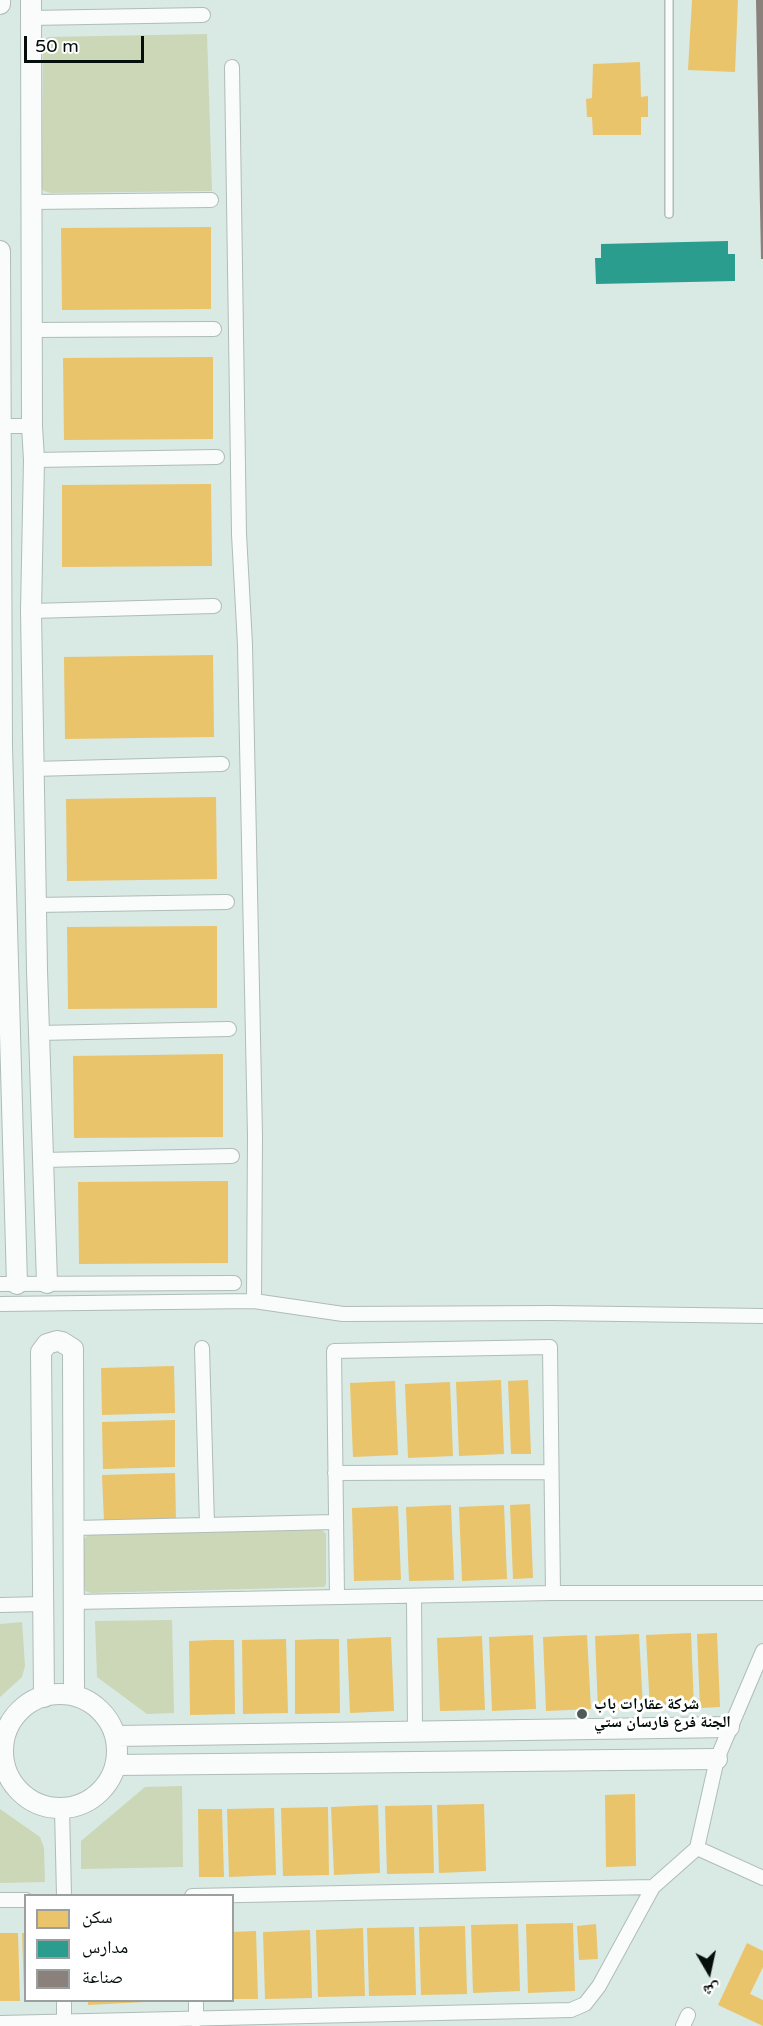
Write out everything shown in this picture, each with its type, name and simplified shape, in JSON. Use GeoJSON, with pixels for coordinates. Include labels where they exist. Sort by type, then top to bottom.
{"type":"FeatureCollection","features":[{"type":"Feature","properties":{"kind":"street"},"geometry":{"type":"LineString","coordinates":[[47,1283],[33,769],[31,611],[34,460],[30,9],[203,15]]}},
{"type":"Feature","properties":{"kind":"street"},"geometry":{"type":"LineString","coordinates":[[232,67],[239,534],[245,645],[255,1125],[254,1301]]}},
{"type":"Feature","properties":{"kind":"street"},"geometry":{"type":"LineString","coordinates":[[31,202],[211,200]]}},
{"type":"Feature","properties":{"kind":"street"},"geometry":{"type":"LineString","coordinates":[[0,251],[1,771],[3,904],[8,971],[5,1030],[8,1284],[234,1283]]}},
{"type":"Feature","properties":{"kind":"street"},"geometry":{"type":"LineString","coordinates":[[32,330],[214,329]]}},
{"type":"Feature","properties":{"kind":"street"},"geometry":{"type":"LineString","coordinates":[[1,426],[32,426]]}},
{"type":"Feature","properties":{"kind":"street"},"geometry":{"type":"LineString","coordinates":[[34,460],[217,457]]}},
{"type":"Feature","properties":{"kind":"street"},"geometry":{"type":"LineString","coordinates":[[31,611],[214,606]]}},
{"type":"Feature","properties":{"kind":"street"},"geometry":{"type":"LineString","coordinates":[[33,769],[222,764]]}},
{"type":"Feature","properties":{"kind":"street"},"geometry":{"type":"LineString","coordinates":[[35,905],[227,902]]}},
{"type":"Feature","properties":{"kind":"street"},"geometry":{"type":"LineString","coordinates":[[8,971],[37,970]]}},
{"type":"Feature","properties":{"kind":"street"},"geometry":{"type":"LineString","coordinates":[[39,1033],[229,1029]]}},
{"type":"Feature","properties":{"kind":"street"},"geometry":{"type":"LineString","coordinates":[[42,1160],[232,1156]]}},
{"type":"Feature","properties":{"kind":"street"},"geometry":{"type":"LineString","coordinates":[[0,1304],[254,1301],[343,1314],[551,1313],[763,1316]]}},
{"type":"Feature","properties":{"kind":"street"},"geometry":{"type":"LineString","coordinates":[[44,1696],[41,1352],[51,1341],[62,1342],[73,1349],[74,1694]]}},
{"type":"Feature","properties":{"kind":"street"},"geometry":{"type":"LineString","coordinates":[[337,1597],[334,1351],[550,1347],[553,1593]]}},
{"type":"Feature","properties":{"kind":"street"},"geometry":{"type":"LineString","coordinates":[[202,1348],[207,1525]]}},
{"type":"Feature","properties":{"kind":"street"},"geometry":{"type":"LineString","coordinates":[[335,1473],[551,1472]]}},
{"type":"Feature","properties":{"kind":"street"},"geometry":{"type":"LineString","coordinates":[[74,1528],[335,1522]]}},
{"type":"Feature","properties":{"kind":"street"},"geometry":{"type":"LineString","coordinates":[[74,1602],[553,1593],[763,1593]]}},
{"type":"Feature","properties":{"kind":"street"},"geometry":{"type":"LineString","coordinates":[[414,1596],[415,1733]]}},
{"type":"Feature","properties":{"kind":"street"},"geometry":{"type":"LineString","coordinates":[[0,1605],[43,1604]]}},
{"type":"Feature","properties":{"kind":"street"},"geometry":{"type":"LineString","coordinates":[[0,2023],[411,2019],[571,2010],[585,2004],[599,1986],[653,1887],[697,1848],[717,1759],[763,1652]]}},
{"type":"Feature","properties":{"kind":"street"},"geometry":{"type":"LineString","coordinates":[[74,1694],[94,1704],[104,1714],[116,1736],[118,1753],[116,1765],[110,1778],[96,1795],[76,1806],[62,1808],[48,1806],[34,1801],[16,1786],[2,1767],[2,1736],[15,1716],[26,1706],[44,1696],[74,1694]]}},
{"type":"Feature","properties":{"kind":"street"},"geometry":{"type":"LineString","coordinates":[[116,1736],[729,1727]]}},
{"type":"Feature","properties":{"kind":"street"},"geometry":{"type":"LineString","coordinates":[[116,1765],[717,1759]]}},
{"type":"Feature","properties":{"kind":"street"},"geometry":{"type":"LineString","coordinates":[[62,1808],[64,1894]]}},
{"type":"Feature","properties":{"kind":"street"},"geometry":{"type":"LineString","coordinates":[[697,1848],[763,1878]]}},
{"type":"Feature","properties":{"kind":"street"},"geometry":{"type":"LineString","coordinates":[[234,1895],[653,1887]]}},
{"type":"Feature","properties":{"kind":"street"},"geometry":{"type":"LineString","coordinates":[[0,1900],[24,1900]]}},
{"type":"Feature","properties":{"kind":"street"},"geometry":{"type":"LineString","coordinates":[[64,2002],[64,2024]]}},
{"type":"Feature","properties":{"kind":"street"},"geometry":{"type":"LineString","coordinates":[[196,2002],[196,2020]]}},
{"type":"Feature","properties":{"kind":"lane"},"geometry":{"type":"LineString","coordinates":[[669,0],[669,214]]}},
{"type":"Feature","properties":{"kind":"green space"},"geometry":{"type":"Polygon","coordinates":[[[207,34],[212,191],[51,193],[44,191],[42,188],[43,40],[48,37],[207,34]]]}},
{"type":"Feature","properties":{"kind":"green space"},"geometry":{"type":"Polygon","coordinates":[[[322,1530],[326,1534],[326,1584],[324,1587],[91,1593],[85,1591],[84,1587],[84,1539],[88,1535],[322,1530]]]}},
{"type":"Feature","properties":{"kind":"green space"},"geometry":{"type":"Polygon","coordinates":[[[172,1620],[174,1713],[147,1714],[97,1677],[95,1621],[172,1620]]]}},
{"type":"Feature","properties":{"kind":"green space"},"geometry":{"type":"Polygon","coordinates":[[[22,1622],[25,1666],[22,1677],[0,1697],[0,1624],[22,1622]]]}},
{"type":"Feature","properties":{"kind":"green space"},"geometry":{"type":"Polygon","coordinates":[[[182,1786],[183,1867],[81,1869],[81,1841],[145,1787],[182,1786]]]}},
{"type":"Feature","properties":{"kind":"green space"},"geometry":{"type":"Polygon","coordinates":[[[0,1809],[40,1837],[44,1848],[45,1882],[0,1883],[0,1809]]]}},
{"type":"Feature","properties":{"kind":"building: سكن"},"geometry":{"type":"Polygon","coordinates":[[[692,0],[738,0],[735,72],[688,70],[692,0]]]}},
{"type":"Feature","properties":{"kind":"building: سكن"},"geometry":{"type":"Polygon","coordinates":[[[640,62],[641,97],[648,96],[648,117],[641,117],[641,135],[593,135],[592,117],[587,117],[586,99],[592,98],[593,64],[640,62]]]}},
{"type":"Feature","properties":{"kind":"building: سكن"},"geometry":{"type":"Polygon","coordinates":[[[211,227],[211,309],[62,310],[61,228],[211,227]]]}},
{"type":"Feature","properties":{"kind":"building: سكن"},"geometry":{"type":"Polygon","coordinates":[[[213,357],[213,439],[64,440],[63,358],[213,357]]]}},
{"type":"Feature","properties":{"kind":"building: سكن"},"geometry":{"type":"Polygon","coordinates":[[[211,484],[212,566],[62,567],[62,485],[211,484]]]}},
{"type":"Feature","properties":{"kind":"building: سكن"},"geometry":{"type":"Polygon","coordinates":[[[213,655],[214,737],[65,739],[64,657],[213,655]]]}},
{"type":"Feature","properties":{"kind":"building: سكن"},"geometry":{"type":"Polygon","coordinates":[[[216,797],[217,879],[67,881],[66,799],[216,797]]]}},
{"type":"Feature","properties":{"kind":"building: سكن"},"geometry":{"type":"Polygon","coordinates":[[[217,926],[217,1008],[68,1009],[67,927],[217,926]]]}},
{"type":"Feature","properties":{"kind":"building: سكن"},"geometry":{"type":"Polygon","coordinates":[[[223,1054],[223,1137],[74,1138],[73,1056],[223,1054]]]}},
{"type":"Feature","properties":{"kind":"building: سكن"},"geometry":{"type":"Polygon","coordinates":[[[228,1181],[228,1263],[79,1264],[78,1182],[228,1181]]]}},
{"type":"Feature","properties":{"kind":"building: سكن"},"geometry":{"type":"Polygon","coordinates":[[[174,1366],[175,1413],[102,1415],[101,1368],[174,1366]]]}},
{"type":"Feature","properties":{"kind":"building: سكن"},"geometry":{"type":"Polygon","coordinates":[[[501,1380],[504,1454],[459,1456],[456,1382],[501,1380]]]}},
{"type":"Feature","properties":{"kind":"building: سكن"},"geometry":{"type":"Polygon","coordinates":[[[528,1380],[531,1454],[511,1454],[508,1381],[528,1380]]]}},
{"type":"Feature","properties":{"kind":"building: سكن"},"geometry":{"type":"Polygon","coordinates":[[[395,1381],[398,1455],[353,1457],[350,1383],[395,1381]]]}},
{"type":"Feature","properties":{"kind":"building: سكن"},"geometry":{"type":"Polygon","coordinates":[[[450,1382],[453,1456],[408,1458],[405,1384],[450,1382]]]}},
{"type":"Feature","properties":{"kind":"building: سكن"},"geometry":{"type":"Polygon","coordinates":[[[175,1420],[175,1467],[103,1469],[102,1422],[175,1420]]]}},
{"type":"Feature","properties":{"kind":"building: سكن"},"geometry":{"type":"Polygon","coordinates":[[[175,1473],[176,1520],[104,1522],[102,1475],[175,1473]]]}},
{"type":"Feature","properties":{"kind":"building: سكن"},"geometry":{"type":"Polygon","coordinates":[[[530,1504],[533,1578],[513,1579],[510,1505],[530,1504]]]}},
{"type":"Feature","properties":{"kind":"building: سكن"},"geometry":{"type":"Polygon","coordinates":[[[451,1505],[454,1580],[409,1581],[406,1507],[451,1505]]]}},
{"type":"Feature","properties":{"kind":"building: سكن"},"geometry":{"type":"Polygon","coordinates":[[[504,1505],[507,1579],[462,1581],[459,1507],[504,1505]]]}},
{"type":"Feature","properties":{"kind":"building: سكن"},"geometry":{"type":"Polygon","coordinates":[[[398,1506],[401,1580],[354,1581],[352,1508],[398,1506]]]}},
{"type":"Feature","properties":{"kind":"building: سكن"},"geometry":{"type":"Polygon","coordinates":[[[691,1633],[694,1707],[650,1709],[646,1635],[691,1633]]]}},
{"type":"Feature","properties":{"kind":"building: سكن"},"geometry":{"type":"Polygon","coordinates":[[[717,1633],[720,1707],[700,1708],[697,1634],[717,1633]]]}},
{"type":"Feature","properties":{"kind":"building: سكن"},"geometry":{"type":"Polygon","coordinates":[[[639,1634],[643,1708],[598,1710],[595,1636],[639,1634]]]}},
{"type":"Feature","properties":{"kind":"building: سكن"},"geometry":{"type":"Polygon","coordinates":[[[533,1635],[536,1709],[492,1711],[489,1637],[533,1635]]]}},
{"type":"Feature","properties":{"kind":"building: سكن"},"geometry":{"type":"Polygon","coordinates":[[[587,1635],[591,1709],[546,1711],[543,1637],[587,1635]]]}},
{"type":"Feature","properties":{"kind":"building: سكن"},"geometry":{"type":"Polygon","coordinates":[[[482,1636],[485,1710],[440,1711],[437,1638],[482,1636]]]}},
{"type":"Feature","properties":{"kind":"building: سكن"},"geometry":{"type":"Polygon","coordinates":[[[391,1637],[394,1711],[350,1713],[347,1639],[391,1637]]]}},
{"type":"Feature","properties":{"kind":"building: سكن"},"geometry":{"type":"Polygon","coordinates":[[[286,1639],[288,1713],[243,1714],[242,1640],[286,1639]]]}},
{"type":"Feature","properties":{"kind":"building: سكن"},"geometry":{"type":"Polygon","coordinates":[[[339,1639],[340,1713],[295,1714],[295,1640],[339,1639]]]}},
{"type":"Feature","properties":{"kind":"building: سكن"},"geometry":{"type":"Polygon","coordinates":[[[234,1640],[235,1714],[190,1715],[189,1641],[234,1640]]]}},
{"type":"Feature","properties":{"kind":"building: سكن"},"geometry":{"type":"Polygon","coordinates":[[[635,1794],[636,1866],[606,1867],[605,1795],[635,1794]]]}},
{"type":"Feature","properties":{"kind":"building: سكن"},"geometry":{"type":"Polygon","coordinates":[[[484,1804],[486,1871],[439,1873],[437,1805],[484,1804]]]}},
{"type":"Feature","properties":{"kind":"building: سكن"},"geometry":{"type":"Polygon","coordinates":[[[378,1805],[380,1873],[334,1875],[331,1807],[378,1805]]]}},
{"type":"Feature","properties":{"kind":"building: سكن"},"geometry":{"type":"Polygon","coordinates":[[[432,1805],[434,1873],[387,1874],[385,1806],[432,1805]]]}},
{"type":"Feature","properties":{"kind":"building: سكن"},"geometry":{"type":"Polygon","coordinates":[[[328,1807],[329,1875],[283,1876],[281,1808],[328,1807]]]}},
{"type":"Feature","properties":{"kind":"building: سكن"},"geometry":{"type":"Polygon","coordinates":[[[274,1808],[276,1875],[229,1877],[227,1809],[274,1808]]]}},
{"type":"Feature","properties":{"kind":"building: سكن"},"geometry":{"type":"Polygon","coordinates":[[[198,1809],[222,1809],[224,1877],[199,1877],[198,1809]]]}},
{"type":"Feature","properties":{"kind":"building: سكن"},"geometry":{"type":"Polygon","coordinates":[[[573,1923],[575,1991],[528,1993],[526,1924],[573,1923]]]}},
{"type":"Feature","properties":{"kind":"building: سكن"},"geometry":{"type":"Polygon","coordinates":[[[518,1924],[520,1991],[473,1993],[471,1925],[518,1924]]]}},
{"type":"Feature","properties":{"kind":"building: سكن"},"geometry":{"type":"Polygon","coordinates":[[[596,1924],[598,1959],[579,1960],[577,1926],[596,1924]]]}},
{"type":"Feature","properties":{"kind":"building: سكن"},"geometry":{"type":"Polygon","coordinates":[[[465,1926],[467,1994],[421,1995],[419,1927],[465,1926]]]}},
{"type":"Feature","properties":{"kind":"building: سكن"},"geometry":{"type":"Polygon","coordinates":[[[414,1927],[416,1995],[369,1996],[367,1928],[414,1927]]]}},
{"type":"Feature","properties":{"kind":"building: سكن"},"geometry":{"type":"Polygon","coordinates":[[[363,1928],[365,1996],[318,1997],[316,1930],[363,1928]]]}},
{"type":"Feature","properties":{"kind":"building: سكن"},"geometry":{"type":"Polygon","coordinates":[[[310,1930],[312,1998],[265,1999],[263,1932],[310,1930]]]}},
{"type":"Feature","properties":{"kind":"building: سكن"},"geometry":{"type":"Polygon","coordinates":[[[256,1931],[258,1999],[234,1999],[234,1932],[256,1931]]]}},
{"type":"Feature","properties":{"kind":"building: سكن"},"geometry":{"type":"Polygon","coordinates":[[[0,1933],[18,1933],[20,2001],[0,2001],[0,1933]]]}},
{"type":"Feature","properties":{"kind":"building: سكن"},"geometry":{"type":"Polygon","coordinates":[[[22,1933],[24,1933],[24,1992],[22,1933]]]}},
{"type":"Feature","properties":{"kind":"building: سكن"},"geometry":{"type":"Polygon","coordinates":[[[747,1943],[763,1951],[763,1967],[750,1994],[763,2000],[763,2026],[718,2005],[747,1943]]]}},
{"type":"Feature","properties":{"kind":"building: سكن"},"geometry":{"type":"Polygon","coordinates":[[[88,2002],[145,2002],[88,2005],[88,2002]]]}},
{"type":"Feature","properties":{"kind":"building: مدارس"},"geometry":{"type":"Polygon","coordinates":[[[728,241],[728,254],[735,254],[735,281],[596,284],[595,258],[601,258],[601,244],[728,241]]]}},
{"type":"Feature","properties":{"kind":"building: صناعة"},"geometry":{"type":"Polygon","coordinates":[[[756,0],[763,0],[763,259],[761,259],[756,0]]]}},
{"type":"Feature","properties":{"kind":"place","name":"شرکة عقارات باب الجنة فرع فارسان ستي"},"geometry":{"type":"Point","coordinates":[582,1714]}}]}
